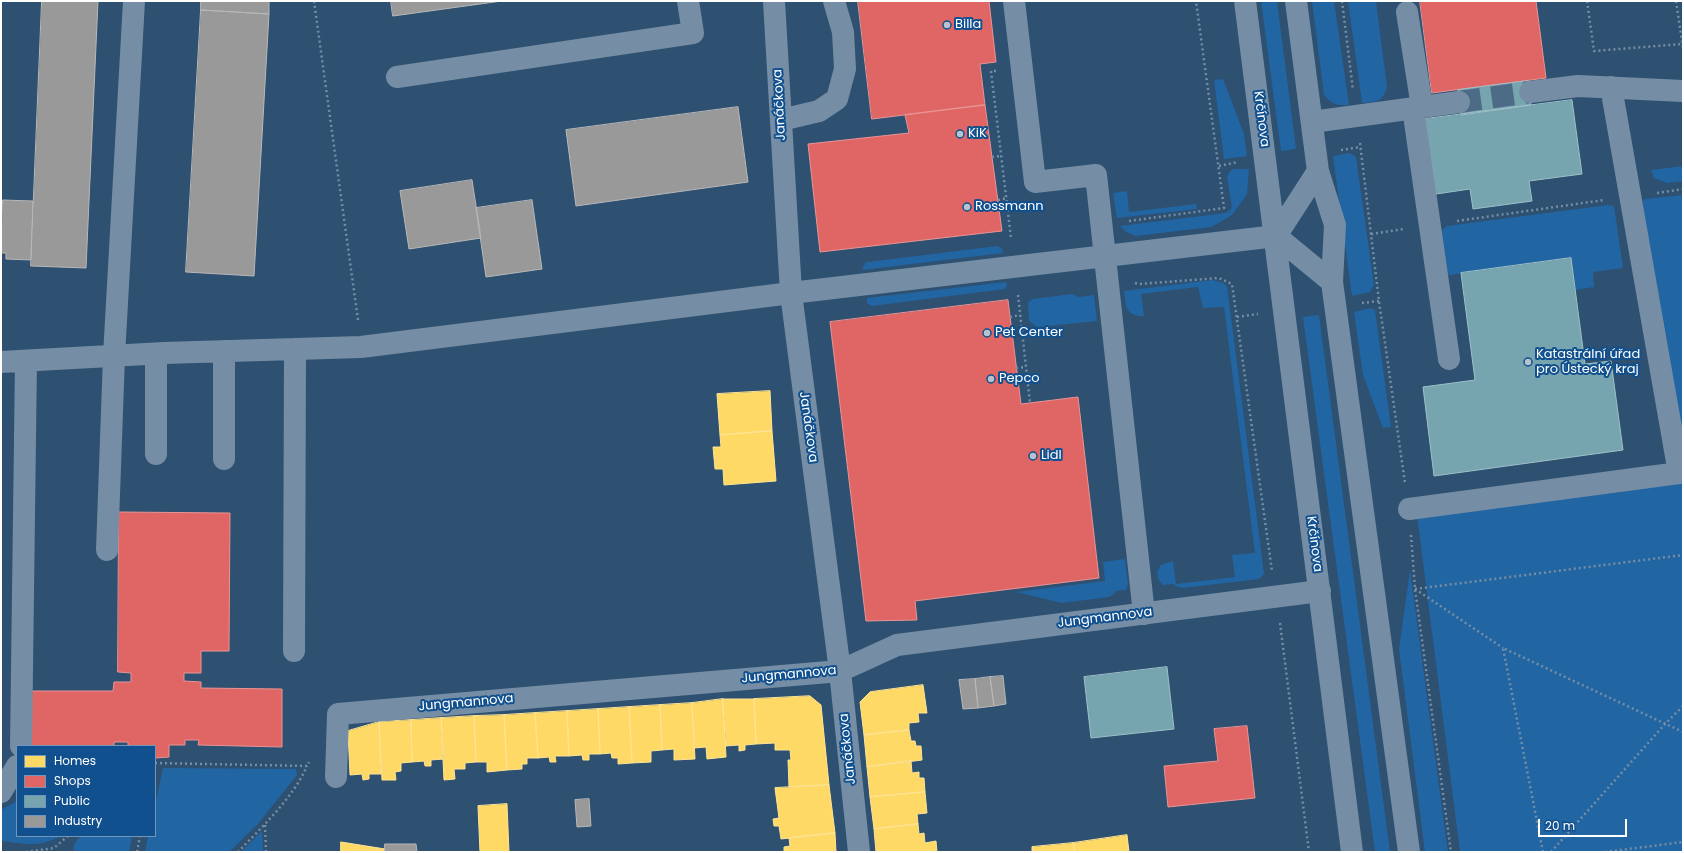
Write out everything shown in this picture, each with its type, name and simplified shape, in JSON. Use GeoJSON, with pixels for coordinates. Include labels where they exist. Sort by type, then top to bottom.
{"type":"FeatureCollection","features":[{"type":"Feature","properties":{"kind":"street"},"geometry":{"type":"LineString","coordinates":[[107,550],[114,356],[134,1]]}},
{"type":"Feature","properties":{"kind":"street"},"geometry":{"type":"LineString","coordinates":[[397,77],[693,33],[688,1]]}},
{"type":"Feature","properties":{"kind":"street","name":"Janáčkova"},"geometry":{"type":"LineString","coordinates":[[774,1],[790,293],[840,671],[859,852]]}},
{"type":"Feature","properties":{"kind":"street"},"geometry":{"type":"LineString","coordinates":[[781,120],[819,111],[837,99],[845,69],[843,32],[834,1]]}},
{"type":"Feature","properties":{"kind":"street"},"geometry":{"type":"LineString","coordinates":[[1014,1],[1035,182],[1096,175],[1144,614]]}},
{"type":"Feature","properties":{"kind":"street","name":"Krčínova"},"geometry":{"type":"LineString","coordinates":[[1245,1],[1276,236],[1352,852]]}},
{"type":"Feature","properties":{"kind":"street"},"geometry":{"type":"LineString","coordinates":[[1296,1],[1318,171],[1335,225],[1332,282],[1409,852]]}},
{"type":"Feature","properties":{"kind":"street"},"geometry":{"type":"LineString","coordinates":[[1407,12],[1430,225],[1448,359]]}},
{"type":"Feature","properties":{"kind":"street"},"geometry":{"type":"LineString","coordinates":[[1530,92],[1578,86],[1683,91]]}},
{"type":"Feature","properties":{"kind":"street"},"geometry":{"type":"LineString","coordinates":[[1409,509],[1678,473],[1611,87]]}},
{"type":"Feature","properties":{"kind":"street"},"geometry":{"type":"LineString","coordinates":[[1312,122],[1459,102]]}},
{"type":"Feature","properties":{"kind":"street"},"geometry":{"type":"LineString","coordinates":[[1276,236],[1318,171]]}},
{"type":"Feature","properties":{"kind":"street"},"geometry":{"type":"LineString","coordinates":[[1,362],[224,351],[361,347],[790,293],[1276,236],[1332,282]]}},
{"type":"Feature","properties":{"kind":"street"},"geometry":{"type":"LineString","coordinates":[[294,651],[295,349]]}},
{"type":"Feature","properties":{"kind":"street"},"geometry":{"type":"LineString","coordinates":[[224,351],[224,459]]}},
{"type":"Feature","properties":{"kind":"street"},"geometry":{"type":"LineString","coordinates":[[156,354],[156,454]]}},
{"type":"Feature","properties":{"kind":"street"},"geometry":{"type":"LineString","coordinates":[[21,745],[26,361]]}},
{"type":"Feature","properties":{"kind":"street","name":"Jungmannova"},"geometry":{"type":"LineString","coordinates":[[336,777],[338,714],[840,671],[896,645],[1320,591]]}},
{"type":"Feature","properties":{"kind":"street"},"geometry":{"type":"LineString","coordinates":[[1,792],[16,768]]}},
{"type":"Feature","properties":{"kind":"path"},"geometry":{"type":"LineString","coordinates":[[314,1],[361,347]]}},
{"type":"Feature","properties":{"kind":"path"},"geometry":{"type":"LineString","coordinates":[[1126,221],[1224,208],[1196,1]]}},
{"type":"Feature","properties":{"kind":"path"},"geometry":{"type":"LineString","coordinates":[[1342,1],[1354,95]]}},
{"type":"Feature","properties":{"kind":"path"},"geometry":{"type":"LineString","coordinates":[[1587,1],[1594,51],[1682,44]]}},
{"type":"Feature","properties":{"kind":"path"},"geometry":{"type":"LineString","coordinates":[[1676,1],[1683,48]]}},
{"type":"Feature","properties":{"kind":"path"},"geometry":{"type":"LineString","coordinates":[[1340,150],[1360,147]]}},
{"type":"Feature","properties":{"kind":"path"},"geometry":{"type":"LineString","coordinates":[[992,157],[1001,156]]}},
{"type":"Feature","properties":{"kind":"path"},"geometry":{"type":"LineString","coordinates":[[1219,166],[1240,162]]}},
{"type":"Feature","properties":{"kind":"path"},"geometry":{"type":"LineString","coordinates":[[1371,234],[1630,197]]}},
{"type":"Feature","properties":{"kind":"path"},"geometry":{"type":"LineString","coordinates":[[998,200],[1007,198]]}},
{"type":"Feature","properties":{"kind":"path"},"geometry":{"type":"LineString","coordinates":[[1132,283],[1139,284],[1219,278],[1232,284],[1272,572]]}},
{"type":"Feature","properties":{"kind":"path"},"geometry":{"type":"LineString","coordinates":[[1018,295],[1030,403]]}},
{"type":"Feature","properties":{"kind":"path"},"geometry":{"type":"LineString","coordinates":[[1360,303],[1379,301]]}},
{"type":"Feature","properties":{"kind":"path"},"geometry":{"type":"LineString","coordinates":[[1237,317],[1260,314]]}},
{"type":"Feature","properties":{"kind":"path"},"geometry":{"type":"LineString","coordinates":[[1010,317],[1020,315]]}},
{"type":"Feature","properties":{"kind":"path"},"geometry":{"type":"LineString","coordinates":[[1016,368],[1026,367]]}},
{"type":"Feature","properties":{"kind":"path"},"geometry":{"type":"LineString","coordinates":[[1683,555],[1415,589],[1503,648],[1683,732]]}},
{"type":"Feature","properties":{"kind":"path"},"geometry":{"type":"LineString","coordinates":[[1280,622],[1309,852]]}},
{"type":"Feature","properties":{"kind":"path"},"geometry":{"type":"LineString","coordinates":[[1503,648],[1543,852]]}},
{"type":"Feature","properties":{"kind":"path"},"geometry":{"type":"LineString","coordinates":[[1551,852],[1665,724],[1683,706]]}},
{"type":"Feature","properties":{"kind":"path"},"geometry":{"type":"LineString","coordinates":[[238,852],[265,824],[300,780],[310,759]]}},
{"type":"Feature","properties":{"kind":"path"},"geometry":{"type":"LineString","coordinates":[[156,763],[306,766]]}},
{"type":"Feature","properties":{"kind":"path"},"geometry":{"type":"LineString","coordinates":[[265,824],[266,852]]}},
{"type":"Feature","properties":{"kind":"path"},"geometry":{"type":"LineString","coordinates":[[26,852],[54,848],[67,837]]}},
{"type":"Feature","properties":{"kind":"path"},"geometry":{"type":"LineString","coordinates":[[137,852],[140,837]]}},
{"type":"Feature","properties":{"kind":"path"},"geometry":{"type":"LineString","coordinates":[[1605,852],[1683,842]]}},
{"type":"Feature","properties":{"kind":"shaded area"},"geometry":{"type":"Polygon","coordinates":[[[1261,1],[1277,1],[1296,149],[1281,151],[1261,1]]]}},
{"type":"Feature","properties":{"kind":"shaded area"},"geometry":{"type":"Polygon","coordinates":[[[1312,1],[1334,1],[1349,105],[1335,104],[1324,95],[1312,1]]]}},
{"type":"Feature","properties":{"kind":"shaded area"},"geometry":{"type":"Polygon","coordinates":[[[1348,1],[1376,1],[1387,87],[1383,96],[1375,101],[1362,103],[1348,1]]]}},
{"type":"Feature","properties":{"kind":"shaded area"},"geometry":{"type":"Polygon","coordinates":[[[1223,79],[1244,134],[1247,156],[1224,159],[1214,80],[1223,79]]]}},
{"type":"Feature","properties":{"kind":"shaded area"},"geometry":{"type":"Polygon","coordinates":[[[1350,153],[1356,157],[1374,285],[1370,292],[1352,296],[1333,156],[1350,153]]]}},
{"type":"Feature","properties":{"kind":"shaded area"},"geometry":{"type":"Polygon","coordinates":[[[1683,166],[1683,181],[1667,183],[1654,178],[1651,170],[1683,166]]]}},
{"type":"Feature","properties":{"kind":"shaded area"},"geometry":{"type":"Polygon","coordinates":[[[1232,169],[1249,169],[1247,194],[1232,215],[1211,227],[1136,236],[1126,232],[1120,226],[1226,213],[1232,208],[1227,176],[1232,169]]]}},
{"type":"Feature","properties":{"kind":"shaded area"},"geometry":{"type":"Polygon","coordinates":[[[1127,191],[1129,212],[1196,204],[1197,209],[1117,218],[1113,193],[1127,191]]]}},
{"type":"Feature","properties":{"kind":"shaded area"},"geometry":{"type":"Polygon","coordinates":[[[1683,195],[1683,466],[1642,202],[1645,199],[1683,195]]]}},
{"type":"Feature","properties":{"kind":"shaded area"},"geometry":{"type":"Polygon","coordinates":[[[1608,205],[1614,206],[1623,268],[1593,272],[1594,287],[1575,290],[1570,258],[1443,276],[1440,232],[1447,226],[1608,205]]]}},
{"type":"Feature","properties":{"kind":"shaded area"},"geometry":{"type":"Polygon","coordinates":[[[998,246],[1002,249],[1003,253],[862,270],[865,263],[868,262],[998,246]]]}},
{"type":"Feature","properties":{"kind":"shaded area"},"geometry":{"type":"Polygon","coordinates":[[[1212,280],[1223,283],[1227,286],[1264,574],[1259,579],[1183,588],[1173,584],[1163,585],[1158,579],[1157,572],[1161,565],[1173,561],[1176,584],[1235,577],[1232,555],[1255,553],[1224,307],[1203,308],[1198,287],[1141,294],[1144,316],[1138,316],[1130,312],[1126,306],[1124,291],[1212,280]]]}},
{"type":"Feature","properties":{"kind":"shaded area"},"geometry":{"type":"Polygon","coordinates":[[[1006,282],[1007,286],[1005,289],[872,306],[867,303],[867,298],[1006,282]]]}},
{"type":"Feature","properties":{"kind":"shaded area"},"geometry":{"type":"Polygon","coordinates":[[[1072,294],[1079,297],[1094,295],[1097,321],[1037,327],[1029,321],[1028,302],[1033,299],[1072,294]]]}},
{"type":"Feature","properties":{"kind":"shaded area"},"geometry":{"type":"Polygon","coordinates":[[[1371,308],[1375,310],[1391,427],[1383,428],[1363,375],[1354,312],[1371,308]]]}},
{"type":"Feature","properties":{"kind":"shaded area"},"geometry":{"type":"Polygon","coordinates":[[[1319,315],[1390,852],[1375,852],[1303,317],[1319,315]]]}},
{"type":"Feature","properties":{"kind":"shaded area"},"geometry":{"type":"Polygon","coordinates":[[[1683,476],[1683,852],[1460,852],[1417,515],[1683,476]]]}},
{"type":"Feature","properties":{"kind":"shaded area"},"geometry":{"type":"Polygon","coordinates":[[[1125,559],[1128,584],[1126,590],[1116,591],[1109,597],[1062,603],[1016,592],[1105,581],[1103,562],[1125,559]]]}},
{"type":"Feature","properties":{"kind":"shaded area"},"geometry":{"type":"Polygon","coordinates":[[[1410,570],[1448,852],[1425,852],[1399,649],[1410,570]]]}},
{"type":"Feature","properties":{"kind":"shaded area"},"geometry":{"type":"Polygon","coordinates":[[[163,768],[296,769],[297,775],[257,825],[229,852],[145,852],[148,837],[156,837],[156,800],[163,768]]]}},
{"type":"Feature","properties":{"kind":"shaded area"},"geometry":{"type":"Polygon","coordinates":[[[16,802],[16,837],[59,837],[38,844],[1,841],[1,810],[16,802]]]}},
{"type":"Feature","properties":{"kind":"shaded area"},"geometry":{"type":"Polygon","coordinates":[[[262,831],[263,852],[241,852],[262,831]]]}},
{"type":"Feature","properties":{"kind":"shaded area"},"geometry":{"type":"Polygon","coordinates":[[[80,837],[132,837],[129,852],[75,852],[73,848],[80,837]]]}},
{"type":"Feature","properties":{"kind":"building: Homes"},"geometry":{"type":"Polygon","coordinates":[[[770,391],[772,431],[720,435],[717,394],[770,391]]]}},
{"type":"Feature","properties":{"kind":"building: Homes"},"geometry":{"type":"Polygon","coordinates":[[[772,431],[776,481],[724,485],[723,469],[715,469],[713,447],[721,447],[720,435],[772,431]]]}},
{"type":"Feature","properties":{"kind":"building: Homes"},"geometry":{"type":"Polygon","coordinates":[[[923,685],[927,713],[918,713],[919,722],[909,723],[909,730],[864,735],[860,702],[870,692],[923,685]]]}},
{"type":"Feature","properties":{"kind":"building: Homes"},"geometry":{"type":"Polygon","coordinates":[[[810,696],[821,705],[829,785],[789,787],[788,760],[791,760],[790,750],[775,750],[775,743],[756,744],[754,699],[810,696]]]}},
{"type":"Feature","properties":{"kind":"building: Homes"},"geometry":{"type":"Polygon","coordinates":[[[723,699],[754,699],[756,744],[745,745],[745,750],[739,751],[739,745],[726,746],[723,699]]]}},
{"type":"Feature","properties":{"kind":"building: Homes"},"geometry":{"type":"Polygon","coordinates":[[[723,699],[726,757],[707,759],[706,747],[694,748],[692,703],[723,699]]]}},
{"type":"Feature","properties":{"kind":"building: Homes"},"geometry":{"type":"Polygon","coordinates":[[[692,703],[695,759],[674,760],[674,749],[662,750],[660,705],[692,703]]]}},
{"type":"Feature","properties":{"kind":"building: Homes"},"geometry":{"type":"Polygon","coordinates":[[[660,705],[662,750],[651,751],[651,762],[632,763],[629,707],[660,705]]]}},
{"type":"Feature","properties":{"kind":"building: Homes"},"geometry":{"type":"Polygon","coordinates":[[[629,707],[632,763],[618,764],[618,758],[612,758],[611,753],[600,754],[598,709],[629,707]]]}},
{"type":"Feature","properties":{"kind":"building: Homes"},"geometry":{"type":"Polygon","coordinates":[[[598,709],[600,754],[589,754],[589,760],[583,760],[582,755],[569,756],[567,711],[598,709]]]}},
{"type":"Feature","properties":{"kind":"building: Homes"},"geometry":{"type":"Polygon","coordinates":[[[567,711],[569,756],[555,756],[556,762],[550,762],[549,757],[538,758],[535,713],[567,711]]]}},
{"type":"Feature","properties":{"kind":"building: Homes"},"geometry":{"type":"Polygon","coordinates":[[[535,713],[538,758],[527,758],[527,764],[522,764],[522,769],[507,770],[504,715],[535,713]]]}},
{"type":"Feature","properties":{"kind":"building: Homes"},"geometry":{"type":"Polygon","coordinates":[[[504,715],[507,770],[487,772],[487,762],[476,762],[474,716],[504,715]]]}},
{"type":"Feature","properties":{"kind":"building: Homes"},"geometry":{"type":"Polygon","coordinates":[[[474,716],[476,762],[465,763],[465,769],[454,769],[455,779],[444,780],[441,718],[474,716]]]}},
{"type":"Feature","properties":{"kind":"building: Homes"},"geometry":{"type":"Polygon","coordinates":[[[441,718],[444,759],[431,760],[431,766],[425,766],[424,761],[412,762],[411,720],[441,718]]]}},
{"type":"Feature","properties":{"kind":"building: Homes"},"geometry":{"type":"Polygon","coordinates":[[[411,720],[412,762],[401,763],[401,771],[395,772],[396,780],[382,780],[379,722],[411,720]]]}},
{"type":"Feature","properties":{"kind":"building: Homes"},"geometry":{"type":"Polygon","coordinates":[[[379,722],[381,774],[369,774],[369,779],[363,780],[362,774],[350,775],[348,731],[379,722]]]}},
{"type":"Feature","properties":{"kind":"building: Homes"},"geometry":{"type":"Polygon","coordinates":[[[909,730],[911,741],[915,741],[916,746],[921,746],[922,760],[867,767],[864,735],[909,730]]]}},
{"type":"Feature","properties":{"kind":"building: Homes"},"geometry":{"type":"Polygon","coordinates":[[[911,761],[912,773],[919,772],[919,778],[924,778],[925,792],[870,797],[867,767],[911,761]]]}},
{"type":"Feature","properties":{"kind":"building: Homes"},"geometry":{"type":"Polygon","coordinates":[[[829,785],[835,833],[781,839],[779,826],[774,826],[773,819],[779,818],[775,788],[829,785]]]}},
{"type":"Feature","properties":{"kind":"building: Homes"},"geometry":{"type":"Polygon","coordinates":[[[925,792],[927,813],[917,814],[918,824],[874,829],[870,797],[925,792]]]}},
{"type":"Feature","properties":{"kind":"building: Homes"},"geometry":{"type":"Polygon","coordinates":[[[507,804],[509,852],[480,852],[478,806],[507,804]]]}},
{"type":"Feature","properties":{"kind":"building: Homes"},"geometry":{"type":"Polygon","coordinates":[[[918,824],[919,834],[924,833],[925,843],[936,841],[937,852],[876,852],[874,829],[918,824]]]}},
{"type":"Feature","properties":{"kind":"building: Homes"},"geometry":{"type":"Polygon","coordinates":[[[835,833],[836,852],[784,852],[784,847],[790,846],[789,838],[835,833]]]}},
{"type":"Feature","properties":{"kind":"building: Homes"},"geometry":{"type":"Polygon","coordinates":[[[1127,835],[1129,852],[1075,852],[1073,843],[1127,835]]]}},
{"type":"Feature","properties":{"kind":"building: Homes"},"geometry":{"type":"Polygon","coordinates":[[[341,842],[385,849],[385,852],[341,852],[341,842]]]}},
{"type":"Feature","properties":{"kind":"building: Homes"},"geometry":{"type":"Polygon","coordinates":[[[1073,843],[1075,852],[1032,852],[1032,847],[1073,843]]]}},
{"type":"Feature","properties":{"kind":"building: Shops"},"geometry":{"type":"Polygon","coordinates":[[[858,1],[989,1],[996,62],[980,64],[985,105],[872,119],[858,1]]]}},
{"type":"Feature","properties":{"kind":"building: Shops"},"geometry":{"type":"Polygon","coordinates":[[[1420,1],[1536,1],[1546,78],[1432,93],[1420,1]]]}},
{"type":"Feature","properties":{"kind":"building: Shops"},"geometry":{"type":"Polygon","coordinates":[[[985,105],[1002,231],[820,252],[808,144],[909,133],[905,115],[985,105]]]}},
{"type":"Feature","properties":{"kind":"building: Shops"},"geometry":{"type":"Polygon","coordinates":[[[1008,300],[1021,404],[1078,397],[1099,578],[915,601],[917,620],[866,621],[830,322],[1008,300]]]}},
{"type":"Feature","properties":{"kind":"building: Shops"},"geometry":{"type":"Polygon","coordinates":[[[119,512],[230,513],[229,651],[201,651],[201,673],[184,673],[184,681],[201,682],[201,688],[282,689],[282,747],[198,745],[199,740],[185,740],[185,745],[169,745],[169,757],[156,758],[156,745],[128,745],[128,742],[114,742],[114,745],[31,745],[31,691],[113,691],[114,682],[131,682],[131,673],[118,672],[119,512]]]}},
{"type":"Feature","properties":{"kind":"building: Shops"},"geometry":{"type":"Polygon","coordinates":[[[1247,726],[1255,798],[1168,807],[1164,766],[1218,761],[1214,729],[1247,726]]]}},
{"type":"Feature","properties":{"kind":"building: Public"},"geometry":{"type":"Polygon","coordinates":[[[1528,81],[1531,105],[1461,115],[1458,90],[1528,81]]]}},
{"type":"Feature","properties":{"kind":"building: Public"},"geometry":{"type":"Polygon","coordinates":[[[1572,100],[1582,174],[1529,181],[1532,201],[1473,209],[1470,189],[1436,194],[1425,119],[1572,100]]]}},
{"type":"Feature","properties":{"kind":"building: Public"},"geometry":{"type":"Polygon","coordinates":[[[1571,258],[1585,364],[1611,361],[1623,450],[1434,476],[1423,387],[1475,380],[1461,273],[1571,258]]]}},
{"type":"Feature","properties":{"kind":"building: Public"},"geometry":{"type":"Polygon","coordinates":[[[1167,667],[1174,729],[1091,738],[1084,677],[1167,667]]]}},
{"type":"Feature","properties":{"kind":"building: Industry"},"geometry":{"type":"Polygon","coordinates":[[[42,1],[98,1],[86,268],[31,266],[42,1]]]}},
{"type":"Feature","properties":{"kind":"building: Industry"},"geometry":{"type":"Polygon","coordinates":[[[201,1],[269,1],[269,14],[201,10],[201,1]]]}},
{"type":"Feature","properties":{"kind":"building: Industry"},"geometry":{"type":"Polygon","coordinates":[[[391,1],[502,1],[393,16],[391,1]]]}},
{"type":"Feature","properties":{"kind":"building: Industry"},"geometry":{"type":"Polygon","coordinates":[[[201,10],[269,14],[254,276],[186,272],[201,10]]]}},
{"type":"Feature","properties":{"kind":"building: Industry"},"geometry":{"type":"Polygon","coordinates":[[[738,107],[748,182],[576,206],[566,130],[738,107]]]}},
{"type":"Feature","properties":{"kind":"building: Industry"},"geometry":{"type":"Polygon","coordinates":[[[472,180],[481,238],[409,249],[400,191],[472,180]]]}},
{"type":"Feature","properties":{"kind":"building: Industry"},"geometry":{"type":"Polygon","coordinates":[[[3,200],[33,201],[31,260],[6,259],[6,253],[1,253],[3,200]]]}},
{"type":"Feature","properties":{"kind":"building: Industry"},"geometry":{"type":"Polygon","coordinates":[[[532,200],[542,269],[486,277],[476,208],[532,200]]]}},
{"type":"Feature","properties":{"kind":"building: Industry"},"geometry":{"type":"Polygon","coordinates":[[[1003,676],[1006,704],[994,706],[990,677],[1003,676]]]}},
{"type":"Feature","properties":{"kind":"building: Industry"},"geometry":{"type":"Polygon","coordinates":[[[990,677],[994,706],[978,708],[975,679],[990,677]]]}},
{"type":"Feature","properties":{"kind":"building: Industry"},"geometry":{"type":"Polygon","coordinates":[[[975,679],[978,708],[963,709],[959,680],[975,679]]]}},
{"type":"Feature","properties":{"kind":"building: Industry"},"geometry":{"type":"Polygon","coordinates":[[[589,799],[591,826],[577,827],[575,800],[589,799]]]}},
{"type":"Feature","properties":{"kind":"building: Industry"},"geometry":{"type":"Polygon","coordinates":[[[385,844],[416,844],[417,852],[385,852],[385,844]]]}},
{"type":"Feature","properties":{"kind":"tunnel"},"geometry":{"type":"LineString","coordinates":[[1459,102],[1530,92]]}},
{"type":"Feature","properties":{"kind":"place","name":"Billa"},"geometry":{"type":"Point","coordinates":[947,25]}},
{"type":"Feature","properties":{"kind":"place","name":"KiK"},"geometry":{"type":"Point","coordinates":[960,134]}},
{"type":"Feature","properties":{"kind":"place","name":"Rossmann"},"geometry":{"type":"Point","coordinates":[967,207]}},
{"type":"Feature","properties":{"kind":"place","name":"Pet Center"},"geometry":{"type":"Point","coordinates":[987,333]}},
{"type":"Feature","properties":{"kind":"place","name":"Katastrální úřad pro Ústecký kraj"},"geometry":{"type":"Point","coordinates":[1528,362]}},
{"type":"Feature","properties":{"kind":"place","name":"Pepco"},"geometry":{"type":"Point","coordinates":[991,379]}},
{"type":"Feature","properties":{"kind":"place","name":"Lidl"},"geometry":{"type":"Point","coordinates":[1033,456]}}]}
